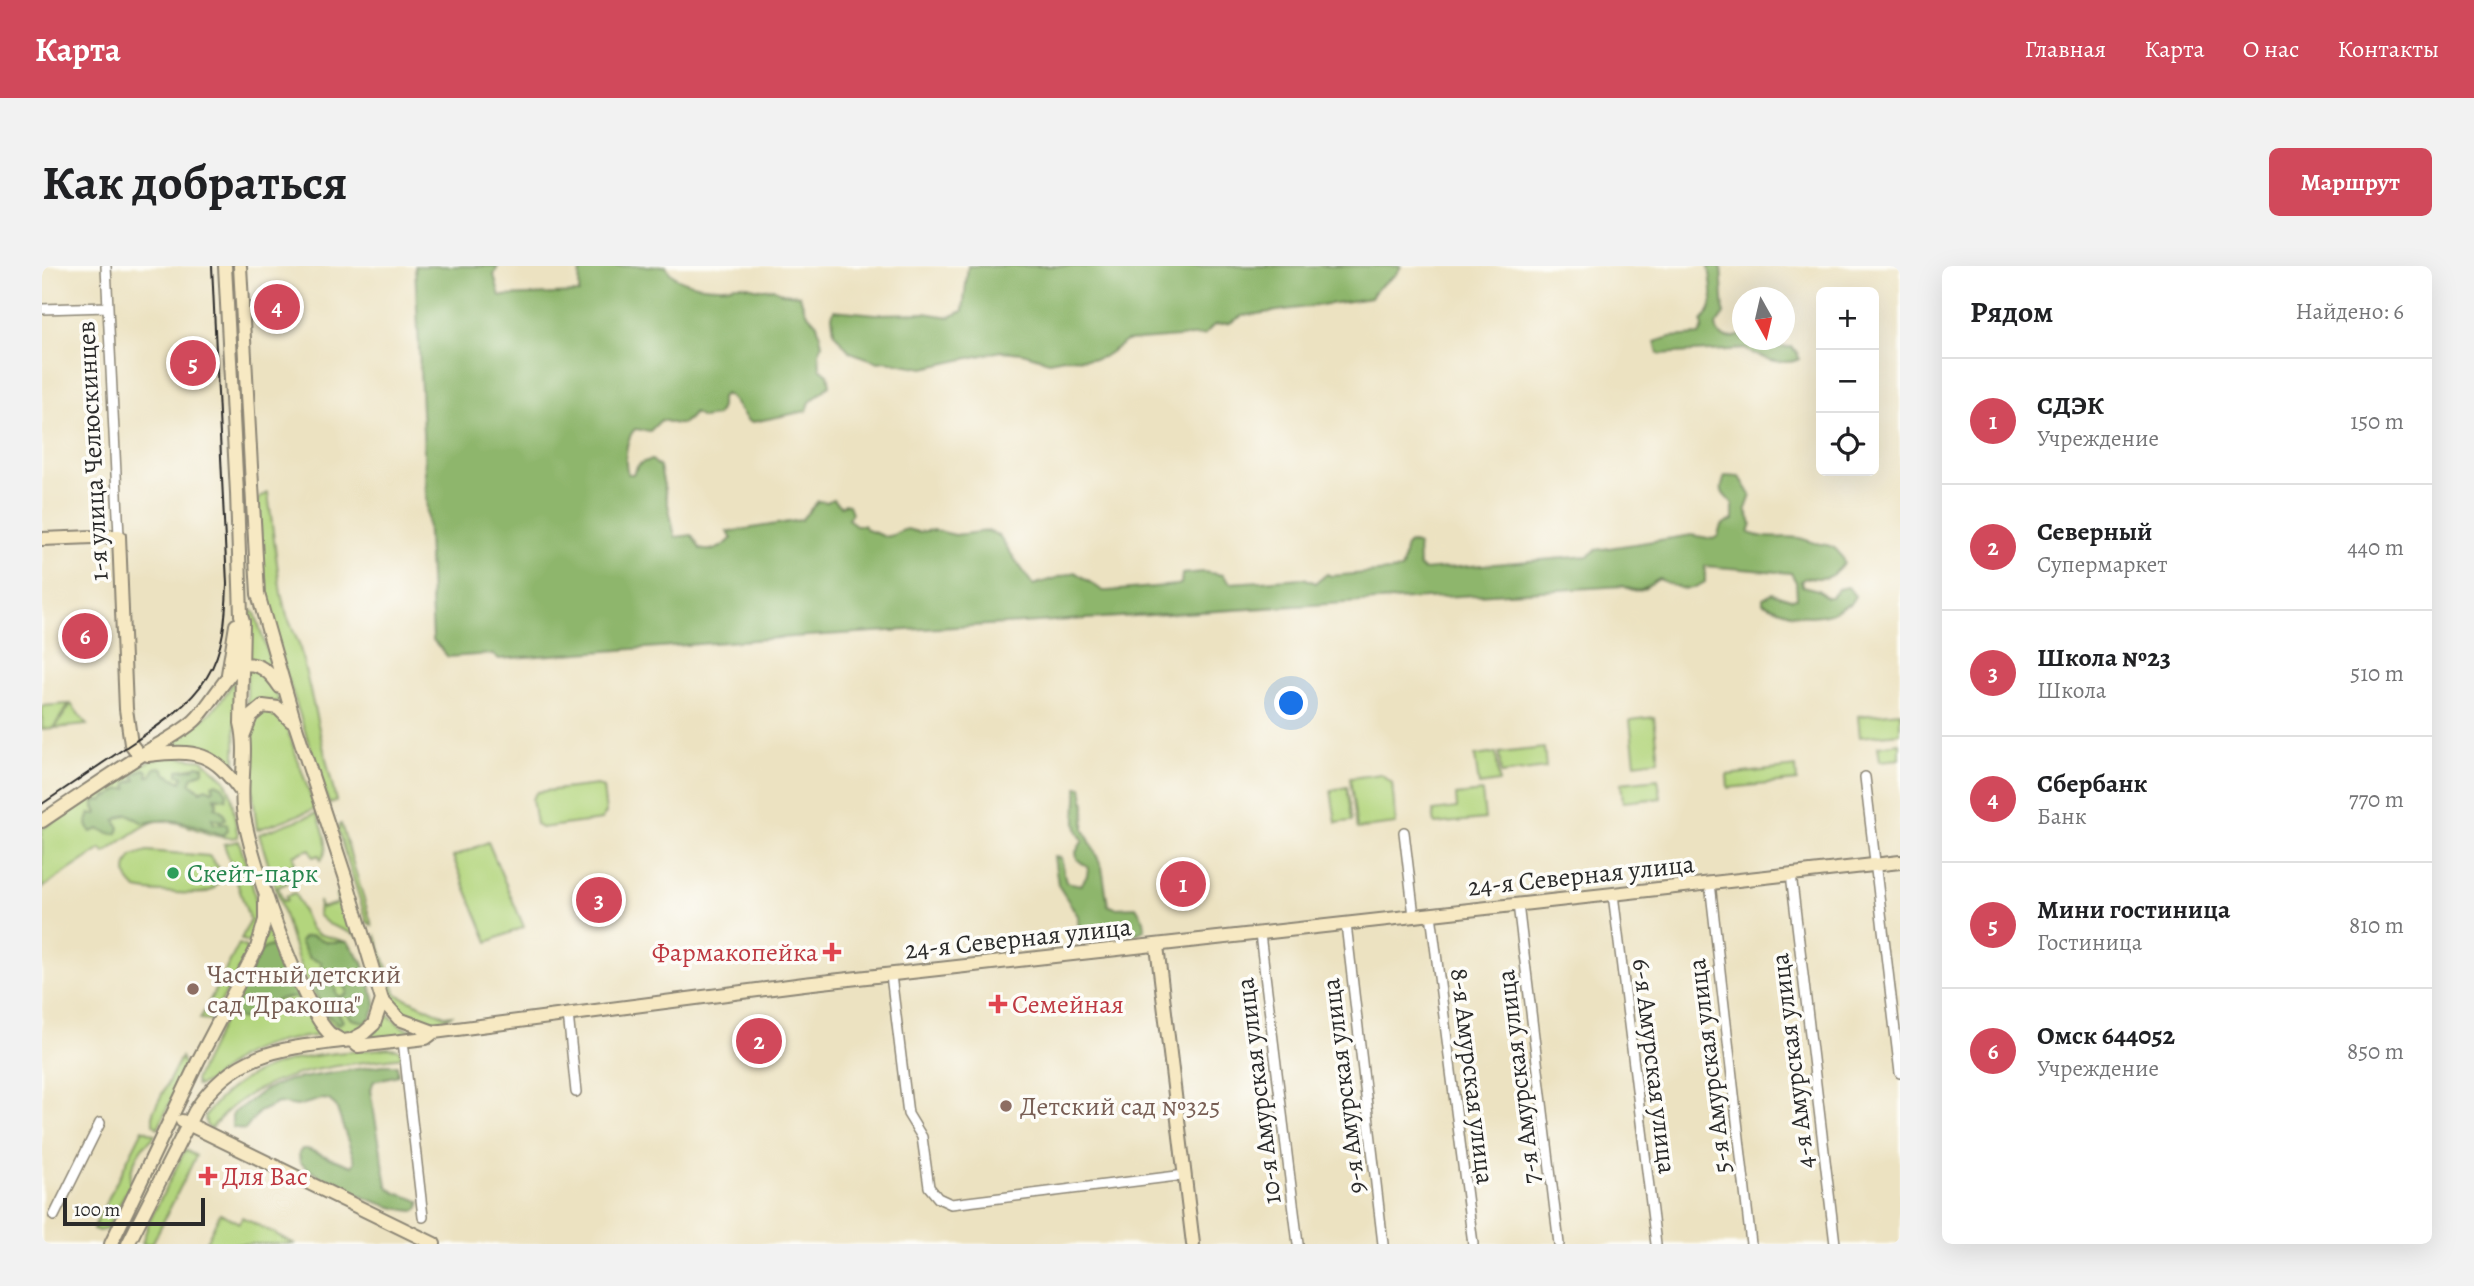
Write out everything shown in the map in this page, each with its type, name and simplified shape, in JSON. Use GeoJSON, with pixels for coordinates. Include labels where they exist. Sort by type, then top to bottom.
{"type":"FeatureCollection","features":[{"type":"Feature","properties":{"kind":"main road"},"geometry":{"type":"LineString","coordinates":[[225,266],[243,621],[241,723],[244,734],[242,793],[245,821],[265,891],[300,981],[314,1011],[331,1035],[347,1041],[364,1033],[374,1024],[382,1000],[285,692],[258,594],[240,266]]}},
{"type":"Feature","properties":{"kind":"main road"},"geometry":{"type":"LineString","coordinates":[[230,360],[245,359]]}},
{"type":"Feature","properties":{"kind":"main road"},"geometry":{"type":"LineString","coordinates":[[237,494],[252,493]]}},
{"type":"Feature","properties":{"kind":"main road"},"geometry":{"type":"LineString","coordinates":[[42,539],[119,536]]}},
{"type":"Feature","properties":{"kind":"main road","name":"1-я улица Челюскинцев"},"geometry":{"type":"LineString","coordinates":[[119,536],[125,709],[131,744],[140,756]]}},
{"type":"Feature","properties":{"kind":"main road"},"geometry":{"type":"LineString","coordinates":[[42,821],[195,721],[216,698],[228,674],[236,622],[241,615]]}},
{"type":"Feature","properties":{"kind":"main road"},"geometry":{"type":"LineString","coordinates":[[228,674],[242,664],[263,668],[285,692]]}},
{"type":"Feature","properties":{"kind":"main road"},"geometry":{"type":"LineString","coordinates":[[244,734],[254,711],[268,705],[283,711],[296,727]]}},
{"type":"Feature","properties":{"kind":"main road"},"geometry":{"type":"LineString","coordinates":[[140,756],[178,752],[205,757],[220,765],[242,793]]}},
{"type":"Feature","properties":{"kind":"main road","name":"24-я Северная улица"},"geometry":{"type":"LineString","coordinates":[[382,1000],[399,1019],[434,1032],[891,975],[1900,862]]}},
{"type":"Feature","properties":{"kind":"main road"},"geometry":{"type":"LineString","coordinates":[[111,1244],[257,948],[265,920],[265,891]]}},
{"type":"Feature","properties":{"kind":"main road"},"geometry":{"type":"LineString","coordinates":[[1157,946],[1193,1244]]}},
{"type":"Feature","properties":{"kind":"main road","name":"24-я Северная улица"},"geometry":{"type":"LineString","coordinates":[[128,1244],[188,1124],[209,1091],[249,1061],[291,1047],[347,1041],[358,1046],[426,1038],[434,1032]]}},
{"type":"Feature","properties":{"kind":"main road"},"geometry":{"type":"LineString","coordinates":[[172,1116],[434,1244]]}},
{"type":"Feature","properties":{"kind":"street","name":"1-я улица Челюскинцев"},"geometry":{"type":"LineString","coordinates":[[106,266],[119,536]]}},
{"type":"Feature","properties":{"kind":"street"},"geometry":{"type":"LineString","coordinates":[[42,309],[108,307]]}},
{"type":"Feature","properties":{"kind":"street"},"geometry":{"type":"LineString","coordinates":[[1865,777],[1900,1073]]}},
{"type":"Feature","properties":{"kind":"street"},"geometry":{"type":"LineString","coordinates":[[1404,832],[1414,916]]}},
{"type":"Feature","properties":{"kind":"street","name":"4-я Амурская улица"},"geometry":{"type":"LineString","coordinates":[[1791,874],[1835,1244]]}},
{"type":"Feature","properties":{"kind":"street","name":"5-я Амурская улица"},"geometry":{"type":"LineString","coordinates":[[1710,883],[1751,1244]]}},
{"type":"Feature","properties":{"kind":"street","name":"6-я Амурская улица"},"geometry":{"type":"LineString","coordinates":[[1613,894],[1656,1244]]}},
{"type":"Feature","properties":{"kind":"street","name":"7-я Амурская улица"},"geometry":{"type":"LineString","coordinates":[[1518,904],[1559,1244]]}},
{"type":"Feature","properties":{"kind":"street","name":"8-я Амурская улица"},"geometry":{"type":"LineString","coordinates":[[1432,914],[1473,1244]]}},
{"type":"Feature","properties":{"kind":"street","name":"9-я Амурская улица"},"geometry":{"type":"LineString","coordinates":[[1346,924],[1383,1244]]}},
{"type":"Feature","properties":{"kind":"street","name":"10-я Амурская улица"},"geometry":{"type":"LineString","coordinates":[[1260,934],[1298,1244]]}},
{"type":"Feature","properties":{"kind":"street"},"geometry":{"type":"LineString","coordinates":[[891,975],[908,1114],[922,1137],[929,1187],[943,1202],[951,1204],[1185,1175]]}},
{"type":"Feature","properties":{"kind":"street"},"geometry":{"type":"LineString","coordinates":[[568,1014],[576,1092]]}},
{"type":"Feature","properties":{"kind":"street"},"geometry":{"type":"LineString","coordinates":[[403,1041],[423,1217]]}},
{"type":"Feature","properties":{"kind":"street"},"geometry":{"type":"LineString","coordinates":[[54,1216],[100,1123]]}},
{"type":"Feature","properties":{"kind":"green space"},"geometry":{"type":"Polygon","coordinates":[[[415,266],[498,266],[494,275],[500,296],[579,293],[580,266],[666,266],[669,272],[681,280],[697,285],[773,288],[782,293],[799,295],[806,312],[817,324],[822,344],[819,353],[820,368],[828,374],[830,385],[810,402],[807,411],[748,421],[725,394],[721,397],[717,416],[702,418],[694,413],[681,424],[661,420],[650,431],[635,429],[627,444],[628,474],[633,474],[642,462],[652,460],[660,467],[675,537],[692,535],[700,549],[714,550],[722,546],[732,538],[727,532],[801,520],[818,501],[827,502],[833,499],[841,506],[849,505],[852,513],[848,519],[856,525],[863,525],[867,530],[884,536],[907,529],[918,532],[934,530],[955,535],[988,531],[998,535],[1033,585],[1075,572],[1103,591],[1177,585],[1181,584],[1182,574],[1203,572],[1223,575],[1230,583],[1304,578],[1316,583],[1327,574],[1331,576],[1401,570],[1406,547],[1412,543],[1418,545],[1419,566],[1423,570],[1588,556],[1596,550],[1692,535],[1713,539],[1718,536],[1722,525],[1733,520],[1733,505],[1722,490],[1725,476],[1740,477],[1751,495],[1746,509],[1752,523],[1749,533],[1768,537],[1801,538],[1830,546],[1839,553],[1844,563],[1837,571],[1825,578],[1805,578],[1801,581],[1802,586],[1818,590],[1826,597],[1831,597],[1838,589],[1848,587],[1855,596],[1850,604],[1830,613],[1812,616],[1796,614],[1763,603],[1763,598],[1772,593],[1791,599],[1797,598],[1796,582],[1791,573],[1705,566],[1705,582],[1687,589],[1659,579],[1639,591],[1623,586],[792,637],[499,659],[493,654],[448,657],[433,640],[415,266]]]}},
{"type":"Feature","properties":{"kind":"green space"},"geometry":{"type":"Polygon","coordinates":[[[968,266],[1401,266],[1371,298],[1242,316],[1230,323],[1214,325],[1204,335],[1127,341],[1103,357],[1095,359],[1064,358],[1049,361],[1022,353],[1001,351],[924,368],[878,362],[850,352],[834,333],[834,310],[876,314],[925,313],[950,317],[963,311],[968,266]]]}},
{"type":"Feature","properties":{"kind":"green space"},"geometry":{"type":"Polygon","coordinates":[[[1709,266],[1721,266],[1724,314],[1716,325],[1719,334],[1732,337],[1732,350],[1658,354],[1655,342],[1670,337],[1699,335],[1703,328],[1702,321],[1712,302],[1709,266]]]}},
{"type":"Feature","properties":{"kind":"green space"},"geometry":{"type":"Polygon","coordinates":[[[1748,350],[1795,350],[1799,359],[1779,362],[1748,350]]]}},
{"type":"Feature","properties":{"kind":"green space"},"geometry":{"type":"Polygon","coordinates":[[[268,493],[281,594],[299,644],[336,801],[329,804],[265,600],[258,499],[268,493]]]}},
{"type":"Feature","properties":{"kind":"green space"},"geometry":{"type":"Polygon","coordinates":[[[253,611],[273,670],[247,660],[249,615],[253,611]]]}},
{"type":"Feature","properties":{"kind":"green space"},"geometry":{"type":"Polygon","coordinates":[[[247,669],[259,672],[268,680],[280,703],[269,701],[247,713],[247,669]]]}},
{"type":"Feature","properties":{"kind":"green space"},"geometry":{"type":"Polygon","coordinates":[[[236,670],[235,775],[220,759],[202,751],[160,751],[195,726],[216,706],[232,683],[236,670]]]}},
{"type":"Feature","properties":{"kind":"green space"},"geometry":{"type":"Polygon","coordinates":[[[69,704],[53,728],[42,729],[42,706],[69,704]]]}},
{"type":"Feature","properties":{"kind":"green space"},"geometry":{"type":"Polygon","coordinates":[[[71,704],[87,725],[55,728],[71,704]]]}},
{"type":"Feature","properties":{"kind":"green space"},"geometry":{"type":"Polygon","coordinates":[[[268,708],[284,720],[315,809],[257,830],[252,787],[251,728],[258,712],[268,708]]]}},
{"type":"Feature","properties":{"kind":"green space"},"geometry":{"type":"Polygon","coordinates":[[[1900,712],[1900,733],[1860,737],[1858,716],[1900,712]]]}},
{"type":"Feature","properties":{"kind":"green space"},"geometry":{"type":"Polygon","coordinates":[[[1654,717],[1659,760],[1635,763],[1630,720],[1654,717]]]}},
{"type":"Feature","properties":{"kind":"green space"},"geometry":{"type":"Polygon","coordinates":[[[1900,743],[1900,759],[1880,761],[1878,746],[1900,743]]]}},
{"type":"Feature","properties":{"kind":"green space"},"geometry":{"type":"Polygon","coordinates":[[[1544,748],[1546,768],[1501,774],[1499,753],[1544,748]]]}},
{"type":"Feature","properties":{"kind":"green space"},"geometry":{"type":"Polygon","coordinates":[[[1496,753],[1499,782],[1479,785],[1475,756],[1496,753]]]}},
{"type":"Feature","properties":{"kind":"green space"},"geometry":{"type":"Polygon","coordinates":[[[168,756],[203,760],[225,780],[231,794],[238,837],[217,836],[178,823],[157,821],[138,830],[105,853],[101,849],[42,888],[42,829],[102,786],[151,761],[168,756]],[[202,766],[186,769],[181,782],[165,773],[131,781],[129,789],[105,797],[104,800],[94,801],[97,812],[95,815],[90,814],[100,828],[112,833],[117,833],[119,828],[114,820],[128,814],[148,822],[174,819],[222,835],[221,824],[214,824],[212,818],[223,812],[214,807],[217,804],[215,789],[205,791],[189,783],[203,771],[202,766]]]}},
{"type":"Feature","properties":{"kind":"green space"},"geometry":{"type":"Polygon","coordinates":[[[197,765],[203,766],[203,771],[193,777],[190,783],[200,791],[206,788],[212,791],[212,785],[216,783],[227,793],[226,799],[214,797],[217,805],[215,807],[223,812],[226,819],[220,821],[212,818],[214,824],[227,824],[228,830],[223,835],[174,821],[143,823],[128,814],[115,820],[119,828],[117,833],[89,830],[87,823],[90,814],[97,813],[94,801],[104,800],[120,789],[128,789],[127,783],[136,780],[133,775],[144,769],[148,771],[147,776],[151,776],[155,768],[160,767],[181,782],[183,776],[178,775],[178,770],[193,769],[197,765]]]}},
{"type":"Feature","properties":{"kind":"green space"},"geometry":{"type":"Polygon","coordinates":[[[1796,767],[1797,781],[1728,788],[1727,775],[1796,767]]]}},
{"type":"Feature","properties":{"kind":"green space"},"geometry":{"type":"Polygon","coordinates":[[[1381,774],[1392,783],[1396,824],[1357,829],[1350,778],[1381,774]]]}},
{"type":"Feature","properties":{"kind":"green space"},"geometry":{"type":"Polygon","coordinates":[[[1658,779],[1661,798],[1623,802],[1621,783],[1658,779]]]}},
{"type":"Feature","properties":{"kind":"green space"},"geometry":{"type":"Polygon","coordinates":[[[597,785],[603,788],[606,813],[601,820],[541,828],[536,824],[532,799],[537,792],[597,785]]]}},
{"type":"Feature","properties":{"kind":"green space"},"geometry":{"type":"Polygon","coordinates":[[[1077,787],[1082,787],[1085,805],[1084,829],[1102,867],[1108,905],[1115,908],[1136,907],[1144,920],[1145,928],[1139,933],[1079,941],[1078,916],[1058,885],[1054,857],[1061,858],[1066,882],[1081,885],[1087,876],[1088,868],[1077,859],[1076,852],[1083,840],[1076,822],[1077,787]]]}},
{"type":"Feature","properties":{"kind":"green space"},"geometry":{"type":"Polygon","coordinates":[[[1347,787],[1352,821],[1336,823],[1331,790],[1347,787]]]}},
{"type":"Feature","properties":{"kind":"green space"},"geometry":{"type":"Polygon","coordinates":[[[1482,792],[1485,819],[1435,824],[1433,811],[1457,808],[1456,795],[1482,792]]]}},
{"type":"Feature","properties":{"kind":"green space"},"geometry":{"type":"Polygon","coordinates":[[[317,813],[325,837],[324,855],[321,860],[319,855],[313,857],[310,849],[293,855],[295,864],[287,867],[292,881],[278,887],[283,901],[287,900],[286,896],[295,893],[310,928],[318,934],[348,942],[363,963],[376,1005],[366,1026],[354,1031],[341,1031],[330,1023],[311,992],[298,960],[259,834],[317,813]]]}},
{"type":"Feature","properties":{"kind":"green space"},"geometry":{"type":"Polygon","coordinates":[[[341,824],[372,925],[367,922],[338,831],[341,824]]]}},
{"type":"Feature","properties":{"kind":"green space"},"geometry":{"type":"Polygon","coordinates":[[[239,841],[256,905],[256,930],[252,944],[241,939],[250,921],[224,844],[239,841]]]}},
{"type":"Feature","properties":{"kind":"green space"},"geometry":{"type":"Polygon","coordinates":[[[488,842],[524,927],[488,942],[453,857],[488,842]]]}},
{"type":"Feature","properties":{"kind":"green space","name":"Скейт-парк"},"geometry":{"type":"Polygon","coordinates":[[[147,851],[209,856],[219,868],[217,885],[199,893],[137,889],[127,878],[127,865],[132,856],[147,851]]]}},
{"type":"Feature","properties":{"kind":"green space"},"geometry":{"type":"Polygon","coordinates":[[[338,894],[344,898],[356,935],[328,924],[318,915],[319,901],[321,908],[338,903],[338,894]]]}},
{"type":"Feature","properties":{"kind":"green space"},"geometry":{"type":"Polygon","coordinates":[[[270,926],[294,989],[321,1035],[261,1047],[242,1056],[209,1081],[197,1086],[195,1080],[270,926]]]}},
{"type":"Feature","properties":{"kind":"green space"},"geometry":{"type":"Polygon","coordinates":[[[311,936],[328,942],[348,942],[363,963],[376,1005],[368,1023],[352,1019],[337,1002],[335,1007],[343,1021],[339,1024],[325,1010],[312,979],[322,980],[335,987],[339,997],[347,994],[347,990],[341,981],[323,974],[321,962],[309,958],[300,942],[304,937],[311,936]]]}},
{"type":"Feature","properties":{"kind":"green space"},"geometry":{"type":"Polygon","coordinates":[[[376,936],[396,994],[445,1016],[452,1015],[443,1020],[417,1020],[405,1016],[396,1007],[380,970],[373,943],[376,936]]]}},
{"type":"Feature","properties":{"kind":"green space"},"geometry":{"type":"Polygon","coordinates":[[[239,944],[246,947],[247,955],[211,1020],[200,1019],[239,944]]]}},
{"type":"Feature","properties":{"kind":"green space"},"geometry":{"type":"Polygon","coordinates":[[[270,946],[278,950],[298,998],[284,998],[262,1004],[258,1012],[249,1019],[239,1018],[230,1011],[259,954],[270,946]]]}},
{"type":"Feature","properties":{"kind":"green space"},"geometry":{"type":"Polygon","coordinates":[[[385,1012],[402,1027],[425,1033],[361,1040],[376,1031],[385,1012]]]}},
{"type":"Feature","properties":{"kind":"green space"},"geometry":{"type":"Polygon","coordinates":[[[398,1049],[403,1057],[324,1068],[273,1082],[229,1109],[211,1129],[206,1125],[205,1116],[223,1095],[243,1080],[265,1069],[312,1056],[398,1049]]]}},
{"type":"Feature","properties":{"kind":"green space"},"geometry":{"type":"Polygon","coordinates":[[[181,1057],[186,1068],[158,1128],[153,1124],[153,1112],[181,1057]]]}},
{"type":"Feature","properties":{"kind":"green space"},"geometry":{"type":"Polygon","coordinates":[[[397,1065],[398,1075],[374,1081],[370,1090],[387,1185],[394,1192],[420,1202],[416,1211],[389,1206],[355,1194],[322,1178],[300,1162],[299,1153],[302,1149],[307,1149],[352,1166],[355,1162],[336,1106],[329,1100],[322,1099],[297,1106],[278,1103],[259,1112],[245,1130],[232,1127],[232,1114],[264,1090],[289,1080],[397,1065]]]}},
{"type":"Feature","properties":{"kind":"green space"},"geometry":{"type":"Polygon","coordinates":[[[143,1129],[155,1135],[138,1155],[131,1170],[130,1184],[107,1229],[93,1229],[143,1129]]]}},
{"type":"Feature","properties":{"kind":"green space"},"geometry":{"type":"Polygon","coordinates":[[[185,1150],[196,1156],[152,1244],[142,1244],[149,1222],[185,1150]]]}},
{"type":"Feature","properties":{"kind":"green space"},"geometry":{"type":"Polygon","coordinates":[[[220,1213],[239,1223],[242,1217],[295,1244],[205,1244],[220,1213]]]}},
{"type":"Feature","properties":{"kind":"tram line"},"geometry":{"type":"LineString","coordinates":[[42,804],[179,709],[207,677],[221,644],[227,584],[212,266]]}},
{"type":"Feature","properties":{"kind":"place","name":"Сбербанк"},"geometry":{"type":"Point","coordinates":[277,307]}},
{"type":"Feature","properties":{"kind":"place","name":"Мини гостиница"},"geometry":{"type":"Point","coordinates":[193,363]}},
{"type":"Feature","properties":{"kind":"place","name":"Омск 644052"},"geometry":{"type":"Point","coordinates":[85,636]}},
{"type":"Feature","properties":{"kind":"place","name":"Скейт-парк"},"geometry":{"type":"Point","coordinates":[173,873]}},
{"type":"Feature","properties":{"kind":"place","name":"СДЭК"},"geometry":{"type":"Point","coordinates":[1183,884]}},
{"type":"Feature","properties":{"kind":"place","name":"Школа №23"},"geometry":{"type":"Point","coordinates":[599,900]}},
{"type":"Feature","properties":{"kind":"place","name":"Фармакопейка"},"geometry":{"type":"Point","coordinates":[832,952]}},
{"type":"Feature","properties":{"kind":"place","name":"Частный детский сад \"Дракоша\""},"geometry":{"type":"Point","coordinates":[193,989]}},
{"type":"Feature","properties":{"kind":"place","name":"Семейная"},"geometry":{"type":"Point","coordinates":[998,1004]}},
{"type":"Feature","properties":{"kind":"place","name":"Северный"},"geometry":{"type":"Point","coordinates":[759,1041]}},
{"type":"Feature","properties":{"kind":"place","name":"Детский сад №325"},"geometry":{"type":"Point","coordinates":[1006,1106]}},
{"type":"Feature","properties":{"kind":"place","name":"Для Вас"},"geometry":{"type":"Point","coordinates":[208,1176]}}]}
